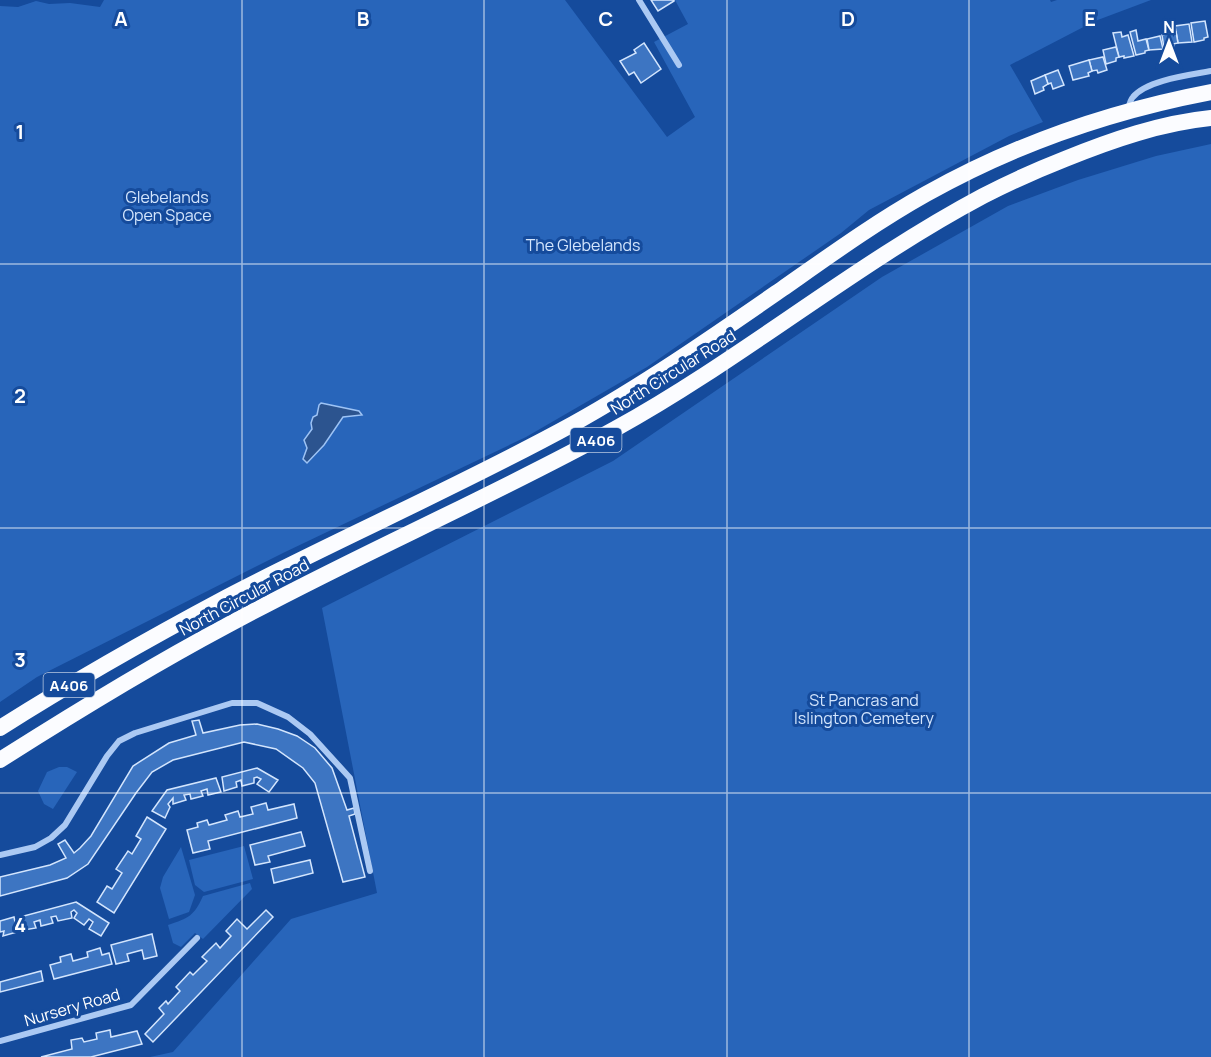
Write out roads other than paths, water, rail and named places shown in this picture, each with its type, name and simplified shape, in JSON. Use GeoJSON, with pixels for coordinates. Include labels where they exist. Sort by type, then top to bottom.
{"type":"FeatureCollection","features":[{"type":"Feature","properties":{"kind":"highway","name":"North Circular Road"},"geometry":{"type":"LineString","coordinates":[[0,728],[85,675],[229,596],[577,422],[656,374],[840,249],[926,194],[976,167],[1041,139],[1128,111],[1211,92]]}},
{"type":"Feature","properties":{"kind":"highway","name":"North Circular Road"},"geometry":{"type":"LineString","coordinates":[[0,760],[64,719],[226,625],[619,427],[733,358],[891,250],[984,196],[1026,175],[1095,147],[1187,120],[1211,118]]}},
{"type":"Feature","properties":{"kind":"street"},"geometry":{"type":"LineString","coordinates":[[639,0],[680,65]]}},
{"type":"Feature","properties":{"kind":"street"},"geometry":{"type":"LineString","coordinates":[[1128,111],[1132,98],[1143,88],[1155,83],[1211,71]]}},
{"type":"Feature","properties":{"kind":"street"},"geometry":{"type":"LineString","coordinates":[[0,855],[35,847],[51,838],[65,825],[107,756],[119,741],[135,733],[232,703],[257,703],[288,717],[303,728],[350,778],[370,871]]}},
{"type":"Feature","properties":{"kind":"street","name":"Nursery Road"},"geometry":{"type":"LineString","coordinates":[[0,1041],[130,1005],[197,938]]}},
{"type":"Feature","properties":{"kind":"park label","name":"Glebelands Open Space"},"geometry":{"type":"Point","coordinates":[167,206]}},
{"type":"Feature","properties":{"kind":"park label","name":"The Glebelands"},"geometry":{"type":"Point","coordinates":[583,245]}},
{"type":"Feature","properties":{"kind":"park label","name":"St Pancras and Islington Cemetery"},"geometry":{"type":"Point","coordinates":[864,709]}}]}
